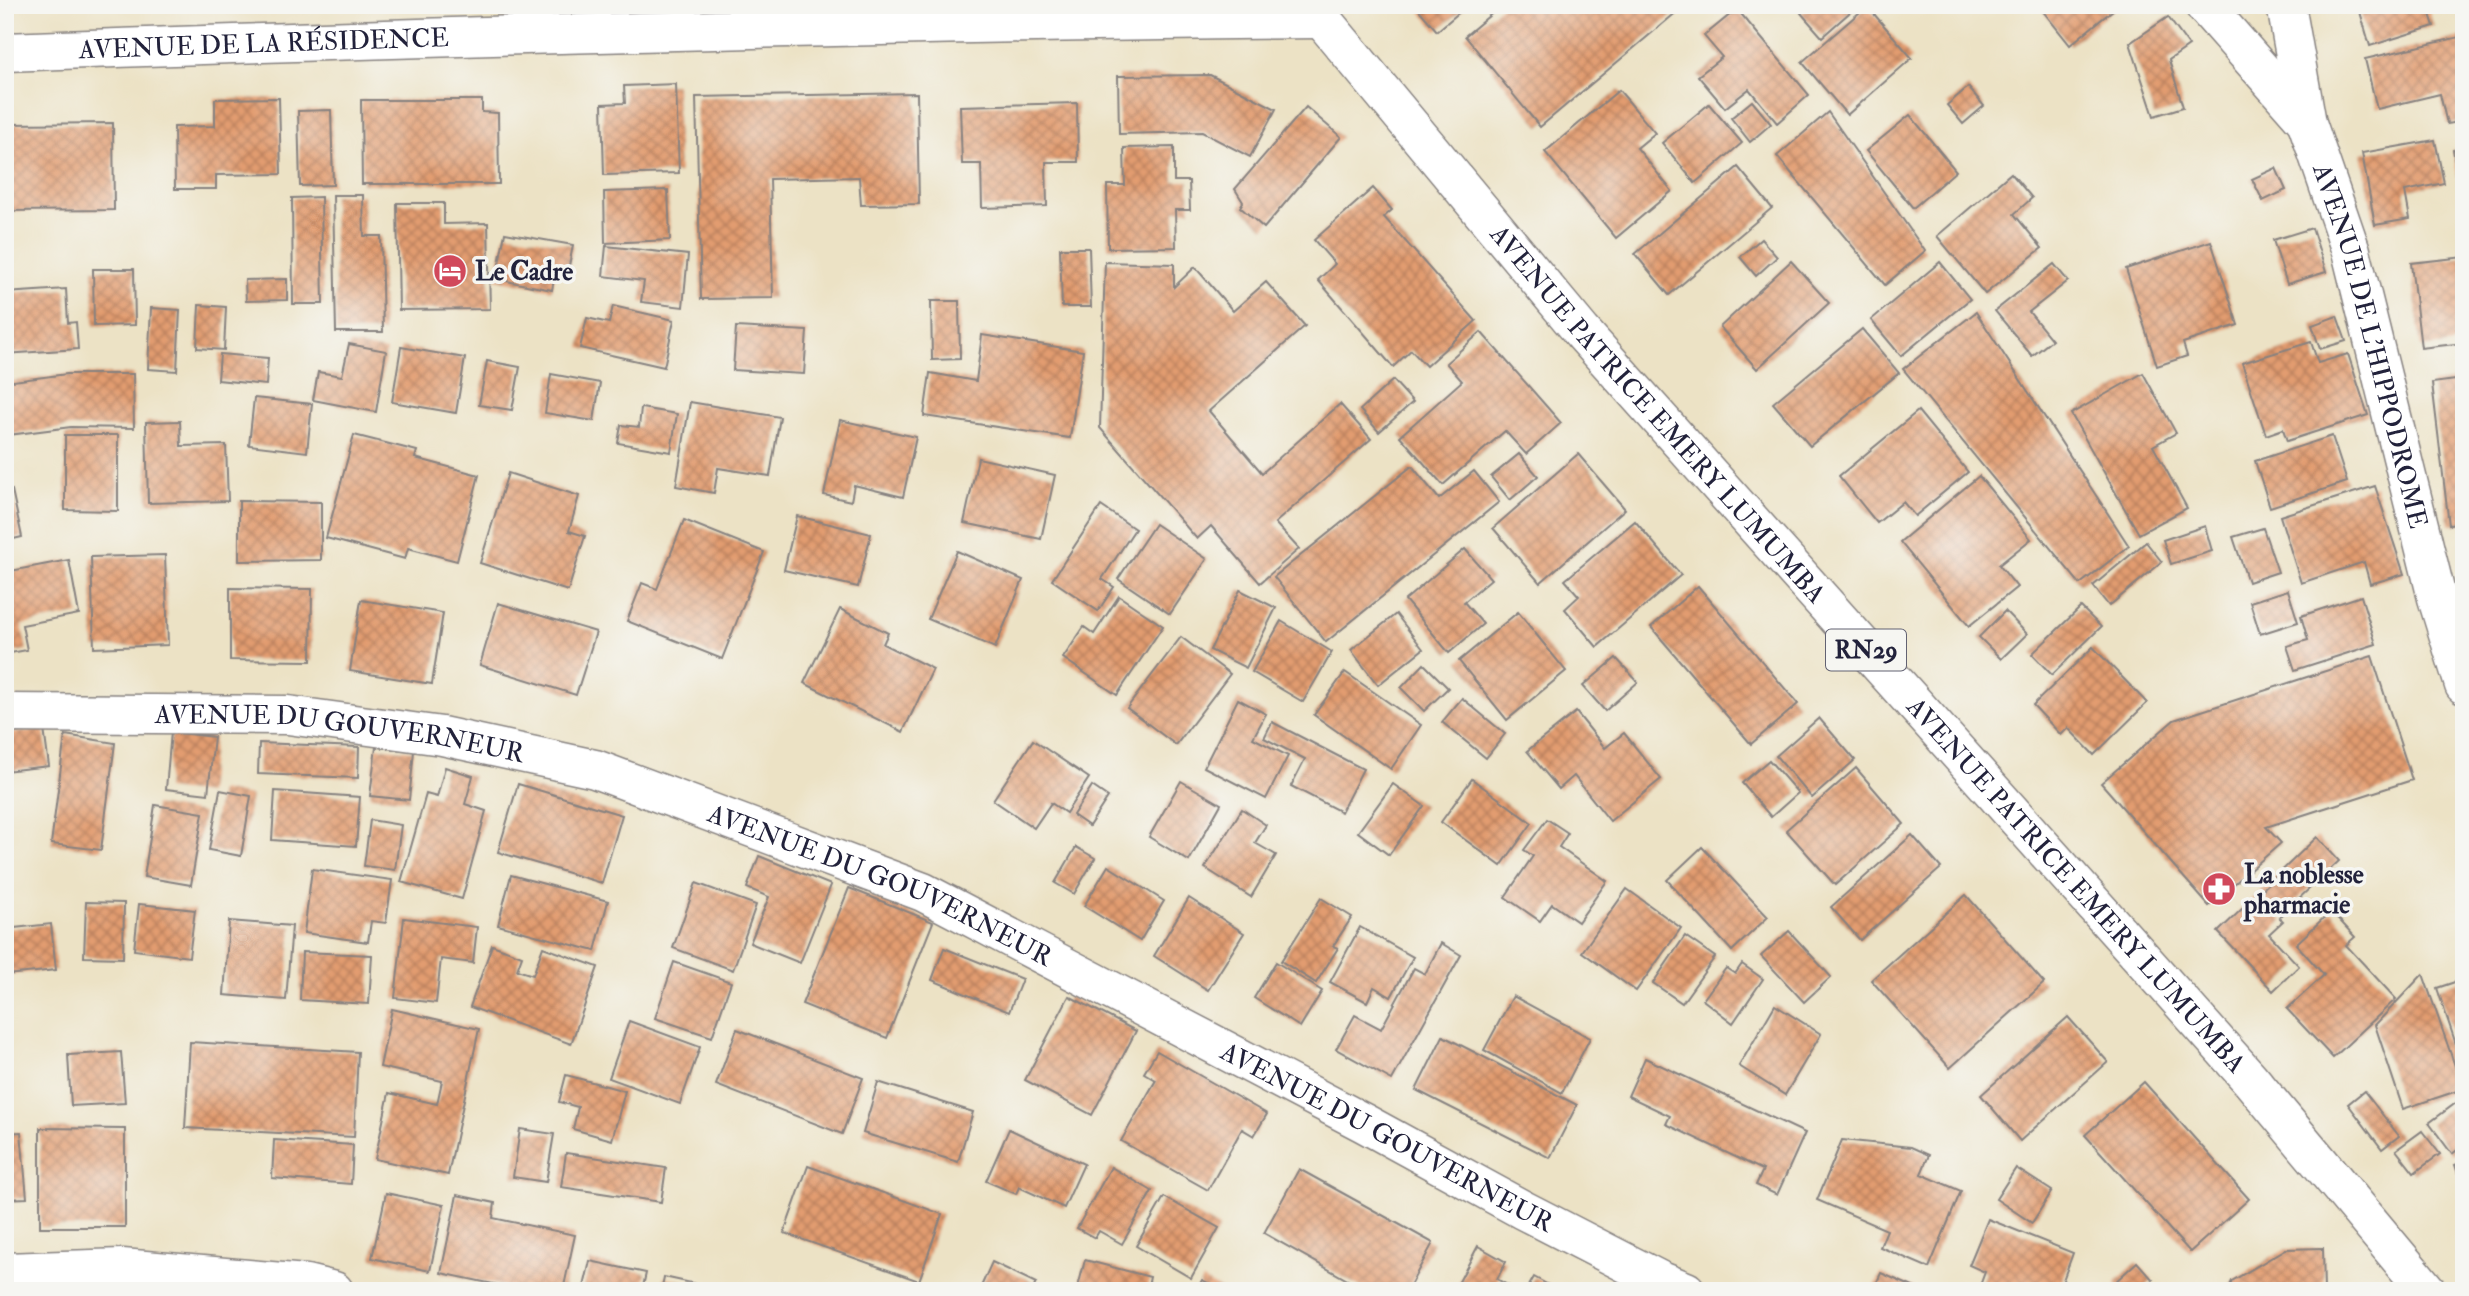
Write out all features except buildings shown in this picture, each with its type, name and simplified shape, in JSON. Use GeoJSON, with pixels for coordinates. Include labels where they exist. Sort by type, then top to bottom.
{"type":"FeatureCollection","features":[{"type":"Feature","properties":{"kind":"street"},"geometry":{"type":"LineString","coordinates":[[2204,5],[2307,123]]}},
{"type":"Feature","properties":{"kind":"street","name":"AVENUE DE L'HIPPODROME"},"geometry":{"type":"LineString","coordinates":[[2286,5],[2307,123],[2351,251],[2437,598],[2464,685]]}},
{"type":"Feature","properties":{"kind":"street","name":"AVENUE DE LA RÉSIDENCE"},"geometry":{"type":"LineString","coordinates":[[5,52],[424,21],[1136,20],[1315,12]]}},
{"type":"Feature","properties":{"kind":"street","name":"AVENUE PATRICE EMERY LUMUMBA"},"geometry":{"type":"LineString","coordinates":[[1315,12],[1582,332],[2250,1079],[2427,1291]]}},
{"type":"Feature","properties":{"kind":"street","name":"AVENUE DU GOUVERNEUR"},"geometry":{"type":"LineString","coordinates":[[5,713],[288,715],[442,736],[595,769],[923,892],[1523,1210],[1659,1280],[1686,1291]]}},
{"type":"Feature","properties":{"kind":"street"},"geometry":{"type":"LineString","coordinates":[[5,1272],[122,1268],[306,1284],[334,1291]]}},
{"type":"Feature","properties":{"kind":"place","name":"Le Cadre"},"geometry":{"type":"Point","coordinates":[450,271]}},
{"type":"Feature","properties":{"kind":"place","name":"La noblesse pharmacie"},"geometry":{"type":"Point","coordinates":[2219,889]}}]}
